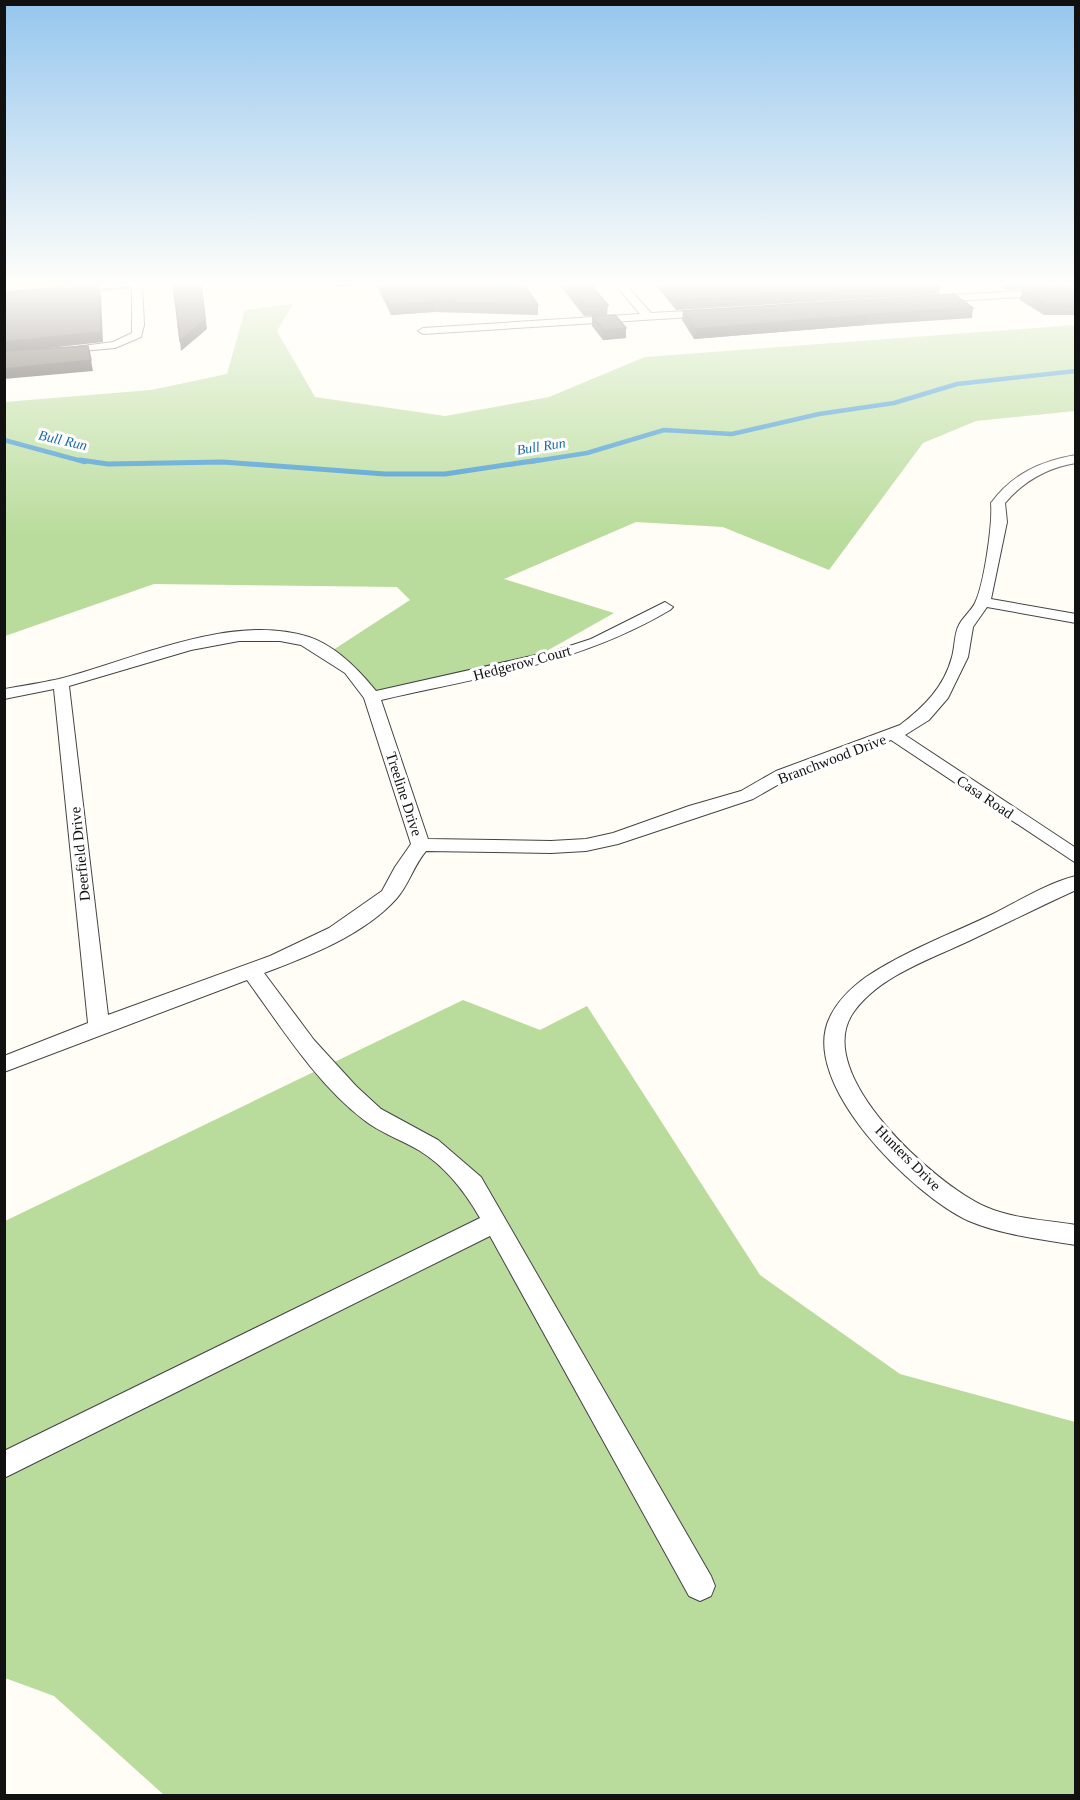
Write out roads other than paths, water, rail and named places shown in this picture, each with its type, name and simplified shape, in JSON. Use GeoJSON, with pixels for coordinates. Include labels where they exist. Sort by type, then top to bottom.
{"type":"FeatureCollection","features":[{"type":"Feature","properties":{"kind":"street","name":"Branchwood Drive"},"geometry":{"type":"LineString","coordinates":[[421,845],[551,847],[586,845],[618,838],[747,795],[782,775],[894,735],[923,716],[940,698],[960,657],[965,627],[983,602],[1000,522],[998,503],[1011,487],[1030,472],[1053,461],[1076,459]]}},
{"type":"Feature","properties":{"kind":"street"},"geometry":{"type":"LineString","coordinates":[[983,602],[1076,619]]}},
{"type":"Feature","properties":{"kind":"street","name":"Hedgerow Court"},"geometry":{"type":"LineString","coordinates":[[372,697],[425,683],[464,678],[581,647],[642,622],[665,607]]}},
{"type":"Feature","properties":{"kind":"street","name":"Treeline Drive"},"geometry":{"type":"LineString","coordinates":[[4,694],[61,683],[177,649],[239,636],[279,636],[306,641],[351,670],[372,697],[421,845],[404,867],[391,893],[368,912],[324,939],[251,970],[4,1064]]}},
{"type":"Feature","properties":{"kind":"street","name":"Deerfield Drive"},"geometry":{"type":"LineString","coordinates":[[61,683],[99,1026]]}},
{"type":"Feature","properties":{"kind":"street","name":"Casa Road"},"geometry":{"type":"LineString","coordinates":[[894,735],[1076,856]]}},
{"type":"Feature","properties":{"kind":"street","name":"Hunters Drive"},"geometry":{"type":"LineString","coordinates":[[1076,882],[888,972],[851,1000],[837,1018],[833,1042],[843,1080],[880,1132],[932,1185],[976,1214],[1076,1235]]}},
{"type":"Feature","properties":{"kind":"street"},"geometry":{"type":"LineString","coordinates":[[251,970],[306,1045],[348,1092],[373,1115],[430,1146],[473,1184],[700,1586]]}},
{"type":"Feature","properties":{"kind":"street"},"geometry":{"type":"LineString","coordinates":[[4,1465],[495,1222]]}},
{"type":"Feature","properties":{"kind":"waterway","name":"Bull Run"},"geometry":{"type":"LineString","coordinates":[[529,462],[587,453],[664,430],[732,434],[819,414],[894,403],[957,384],[1076,371]]}},
{"type":"Feature","properties":{"kind":"waterway","name":"Bull Run"},"geometry":{"type":"LineString","coordinates":[[4,440],[85,462]]}},
{"type":"Feature","properties":{"kind":"waterway","name":"Bull Run"},"geometry":{"type":"LineString","coordinates":[[80,460],[108,464],[223,462],[385,474],[445,474],[539,460]]}}]}
